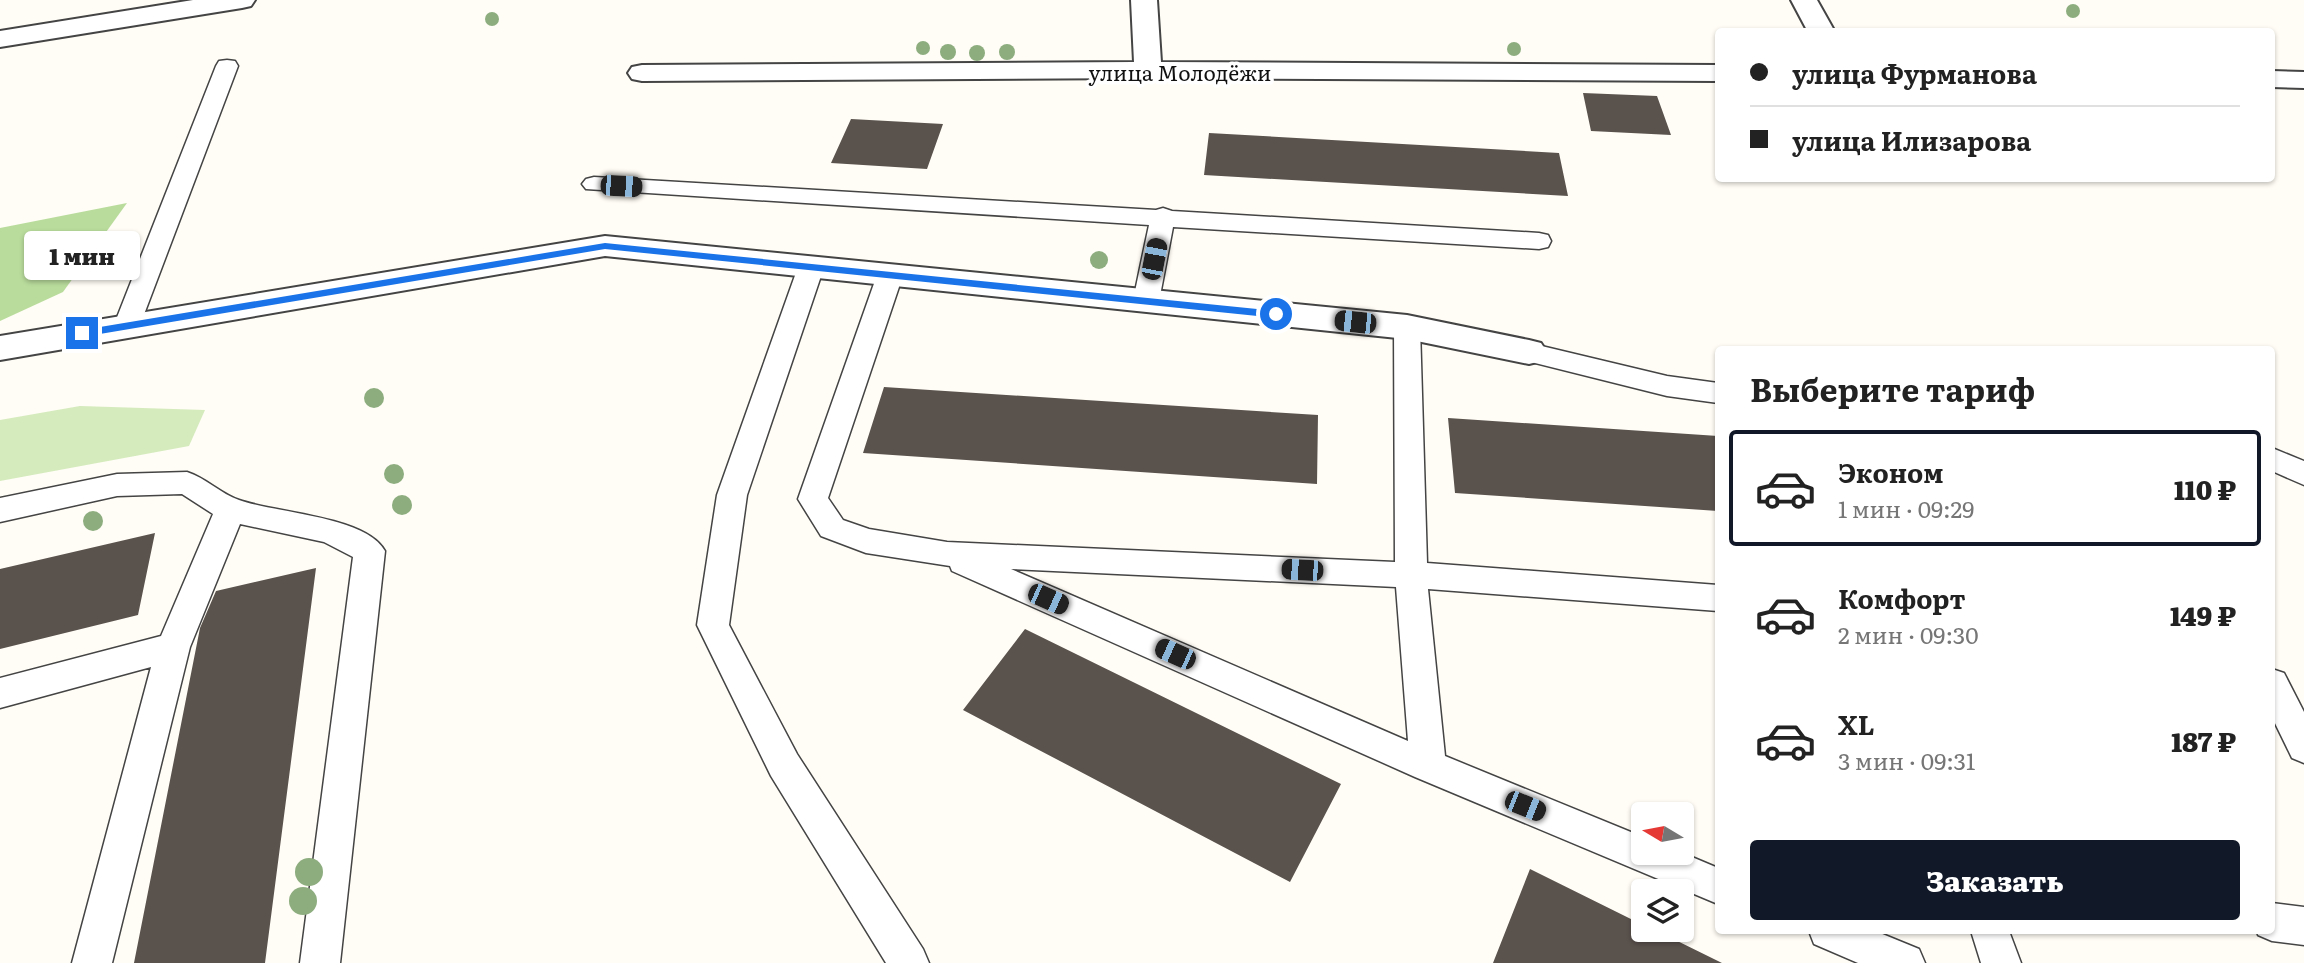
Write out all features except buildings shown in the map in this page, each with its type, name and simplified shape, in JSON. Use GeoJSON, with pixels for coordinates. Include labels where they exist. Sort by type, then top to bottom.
{"type":"FeatureCollection","features":[{"type":"Feature","properties":{"kind":"street"},"geometry":{"type":"LineString","coordinates":[[0,39],[242,0]]}},
{"type":"Feature","properties":{"kind":"street"},"geometry":{"type":"LineString","coordinates":[[1144,0],[1148,70]]}},
{"type":"Feature","properties":{"kind":"street"},"geometry":{"type":"LineString","coordinates":[[1804,0],[1820,28]]}},
{"type":"Feature","properties":{"kind":"street","name":"улица Молодёжи"},"geometry":{"type":"LineString","coordinates":[[642,73],[1148,70],[1715,73]]}},
{"type":"Feature","properties":{"kind":"street"},"geometry":{"type":"LineString","coordinates":[[2275,79],[2304,80]]}},
{"type":"Feature","properties":{"kind":"street"},"geometry":{"type":"LineString","coordinates":[[0,348],[605,246],[1407,327],[1528,352]]}},
{"type":"Feature","properties":{"kind":"lane"},"geometry":{"type":"LineString","coordinates":[[127,325],[227,66]]}},
{"type":"Feature","properties":{"kind":"lane"},"geometry":{"type":"LineString","coordinates":[[594,184],[1163,216],[1539,241]]}},
{"type":"Feature","properties":{"kind":"lane"},"geometry":{"type":"LineString","coordinates":[[1146,301],[1163,216]]}},
{"type":"Feature","properties":{"kind":"lane"},"geometry":{"type":"LineString","coordinates":[[811,267],[732,495],[713,625],[784,765],[909,963]]}},
{"type":"Feature","properties":{"kind":"lane"},"geometry":{"type":"LineString","coordinates":[[890,275],[813,499],[832,528],[866,541],[947,554],[1411,575],[1715,598]]}},
{"type":"Feature","properties":{"kind":"lane"},"geometry":{"type":"LineString","coordinates":[[1407,327],[1411,575],[1428,766]]}},
{"type":"Feature","properties":{"kind":"lane"},"geometry":{"type":"LineString","coordinates":[[1528,352],[1667,386],[1715,393]]}},
{"type":"Feature","properties":{"kind":"lane"},"geometry":{"type":"LineString","coordinates":[[2275,460],[2304,474]]}},
{"type":"Feature","properties":{"kind":"lane"},"geometry":{"type":"LineString","coordinates":[[0,510],[117,485],[187,483],[230,510],[331,531],[369,551],[320,963]]}},
{"type":"Feature","properties":{"kind":"lane"},"geometry":{"type":"LineString","coordinates":[[92,963],[173,647],[230,510]]}},
{"type":"Feature","properties":{"kind":"lane"},"geometry":{"type":"LineString","coordinates":[[947,554],[1428,766],[1715,885]]}},
{"type":"Feature","properties":{"kind":"lane"},"geometry":{"type":"LineString","coordinates":[[0,693],[173,647]]}},
{"type":"Feature","properties":{"kind":"lane"},"geometry":{"type":"LineString","coordinates":[[2275,689],[2304,747]]}},
{"type":"Feature","properties":{"kind":"lane"},"geometry":{"type":"LineString","coordinates":[[2275,922],[2304,926]]}},
{"type":"Feature","properties":{"kind":"lane"},"geometry":{"type":"LineString","coordinates":[[1835,934],[1905,963]]}},
{"type":"Feature","properties":{"kind":"lane"},"geometry":{"type":"LineString","coordinates":[[1991,934],[2001,963]]}},
{"type":"Feature","properties":{"kind":"green space"},"geometry":{"type":"Polygon","coordinates":[[[127,203],[63,292],[0,321],[0,228],[127,203]]]}},
{"type":"Feature","properties":{"kind":"green space"},"geometry":{"type":"Polygon","coordinates":[[[80,406],[205,410],[189,446],[0,481],[0,420],[80,406]]]}},
{"type":"Feature","properties":{"kind":"route"},"geometry":{"type":"LineString","coordinates":[[82,333],[605,246],[1276,314]]}}]}
